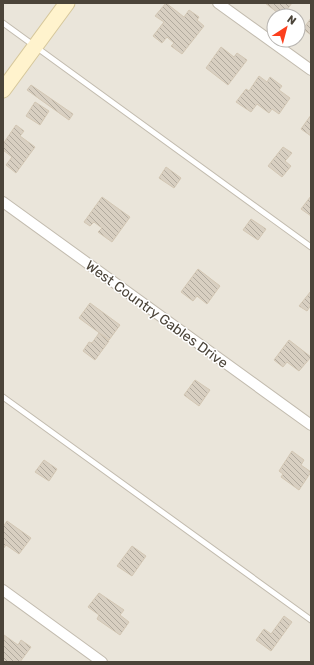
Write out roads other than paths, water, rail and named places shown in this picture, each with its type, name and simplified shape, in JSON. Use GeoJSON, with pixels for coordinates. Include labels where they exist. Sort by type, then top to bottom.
{"type":"FeatureCollection","features":[{"type":"Feature","properties":{"kind":"street"},"geometry":{"type":"LineString","coordinates":[[3,90],[67,3]]}},
{"type":"Feature","properties":{"kind":"street"},"geometry":{"type":"LineString","coordinates":[[218,3],[311,70]]}},
{"type":"Feature","properties":{"kind":"street","name":"West Country Gables Drive"},"geometry":{"type":"LineString","coordinates":[[3,202],[311,425]]}},
{"type":"Feature","properties":{"kind":"street"},"geometry":{"type":"LineString","coordinates":[[3,590],[102,662]]}},
{"type":"Feature","properties":{"kind":"lane"},"geometry":{"type":"LineString","coordinates":[[3,22],[311,247]]}},
{"type":"Feature","properties":{"kind":"lane"},"geometry":{"type":"LineString","coordinates":[[3,397],[311,620]]}}]}
